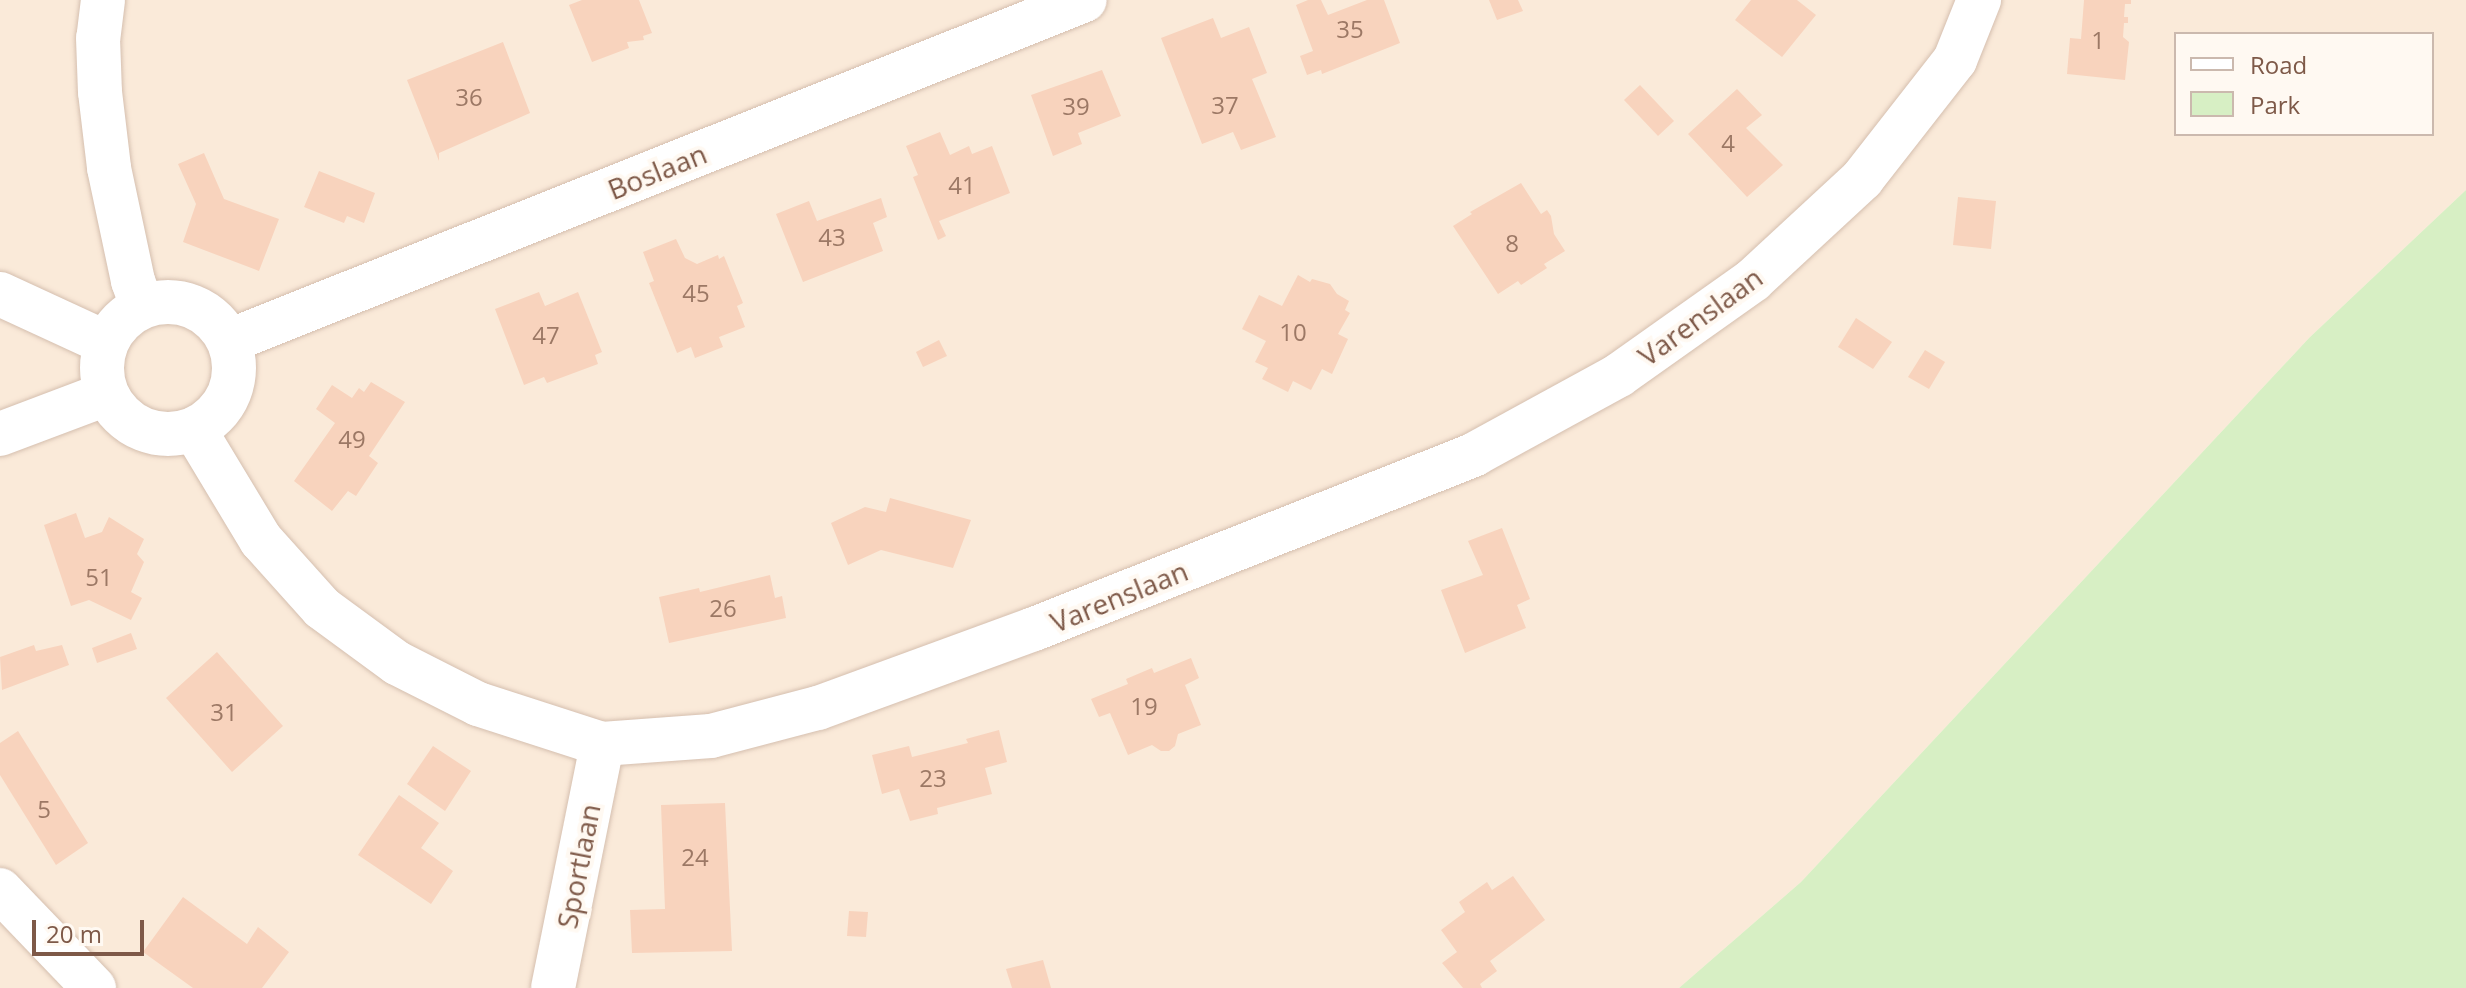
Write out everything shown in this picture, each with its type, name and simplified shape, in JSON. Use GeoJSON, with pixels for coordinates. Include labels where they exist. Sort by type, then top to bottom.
{"type":"FeatureCollection","features":[{"type":"Feature","properties":{"kind":"street"},"geometry":{"type":"LineString","coordinates":[[103,0],[98,38],[107,153],[133,281],[142,306]]}},
{"type":"Feature","properties":{"kind":"street","name":"Boslaan"},"geometry":{"type":"LineString","coordinates":[[229,341],[1085,0]]}},
{"type":"Feature","properties":{"kind":"street","name":"Varenslaan"},"geometry":{"type":"LineString","coordinates":[[194,429],[261,540],[322,608],[397,663],[478,704],[602,744],[711,736],[818,708],[1034,629],[1475,454],[1619,375],[1753,280],[1862,179],[1955,60],[1979,0]]}},
{"type":"Feature","properties":{"kind":"street"},"geometry":{"type":"LineString","coordinates":[[0,294],[106,343]]}},
{"type":"Feature","properties":{"kind":"street"},"geometry":{"type":"LineString","coordinates":[[163,301],[192,306],[218,323],[229,341],[235,362],[230,393],[212,418],[194,429],[173,435],[143,430],[118,412],[106,394],[101,373],[106,343],[124,317],[142,306],[163,301]]}},
{"type":"Feature","properties":{"kind":"street"},"geometry":{"type":"LineString","coordinates":[[0,434],[106,394]]}},
{"type":"Feature","properties":{"kind":"street","name":"Sportlaan"},"geometry":{"type":"LineString","coordinates":[[553,988],[602,744]]}},
{"type":"Feature","properties":{"kind":"street"},"geometry":{"type":"LineString","coordinates":[[0,890],[94,988]]}},
{"type":"Feature","properties":{"kind":"shaded area"},"geometry":{"type":"Polygon","coordinates":[[[0,0],[2466,0],[2466,190],[2309,338],[1801,882],[1679,988],[0,988],[0,0]]]}},
{"type":"Feature","properties":{"kind":"green space"},"geometry":{"type":"Polygon","coordinates":[[[2466,190],[2466,988],[1679,988],[1801,882],[2309,338],[2466,190]]]}},
{"type":"Feature","properties":{"kind":"building"},"geometry":{"type":"Polygon","coordinates":[[[582,0],[639,0],[652,33],[643,36],[644,40],[627,42],[629,48],[592,62],[569,5],[582,0]]]}},
{"type":"Feature","properties":{"kind":"building"},"geometry":{"type":"Polygon","coordinates":[[[1308,0],[1321,0],[1328,15],[1367,0],[1384,0],[1400,43],[1322,74],[1321,70],[1307,75],[1300,56],[1313,51],[1296,5],[1308,0]]]}},
{"type":"Feature","properties":{"kind":"building"},"geometry":{"type":"Polygon","coordinates":[[[1489,0],[1518,0],[1523,11],[1497,20],[1489,0]]]}},
{"type":"Feature","properties":{"kind":"building"},"geometry":{"type":"Polygon","coordinates":[[[1751,0],[1797,0],[1816,15],[1782,57],[1735,20],[1751,0]]]}},
{"type":"Feature","properties":{"kind":"building"},"geometry":{"type":"Polygon","coordinates":[[[2084,0],[2131,0],[2131,4],[2125,4],[2124,17],[2128,17],[2128,23],[2124,23],[2123,37],[2129,42],[2125,80],[2067,74],[2070,38],[2081,39],[2084,0]]]}},
{"type":"Feature","properties":{"kind":"building"},"geometry":{"type":"Polygon","coordinates":[[[1213,18],[1221,38],[1249,27],[1267,73],[1252,79],[1276,137],[1241,150],[1233,132],[1202,144],[1161,38],[1213,18]]]}},
{"type":"Feature","properties":{"kind":"building"},"geometry":{"type":"Polygon","coordinates":[[[503,42],[530,113],[439,153],[439,161],[407,80],[503,42]]]}},
{"type":"Feature","properties":{"kind":"building"},"geometry":{"type":"Polygon","coordinates":[[[1102,70],[1121,116],[1078,133],[1082,144],[1053,156],[1031,95],[1102,70]]]}},
{"type":"Feature","properties":{"kind":"building"},"geometry":{"type":"Polygon","coordinates":[[[1640,85],[1674,121],[1658,136],[1624,100],[1640,85]]]}},
{"type":"Feature","properties":{"kind":"building"},"geometry":{"type":"Polygon","coordinates":[[[1737,89],[1762,115],[1746,128],[1783,165],[1747,197],[1688,134],[1737,89]]]}},
{"type":"Feature","properties":{"kind":"building"},"geometry":{"type":"Polygon","coordinates":[[[940,132],[950,155],[969,146],[972,154],[992,146],[1010,193],[939,221],[946,236],[938,240],[913,177],[918,175],[906,146],[940,132]]]}},
{"type":"Feature","properties":{"kind":"building"},"geometry":{"type":"Polygon","coordinates":[[[204,153],[224,199],[279,219],[259,271],[183,242],[196,204],[178,164],[204,153]]]}},
{"type":"Feature","properties":{"kind":"building"},"geometry":{"type":"Polygon","coordinates":[[[319,171],[375,193],[364,223],[347,216],[344,223],[304,207],[319,171]]]}},
{"type":"Feature","properties":{"kind":"building"},"geometry":{"type":"Polygon","coordinates":[[[1521,183],[1541,214],[1547,210],[1551,216],[1554,234],[1565,251],[1544,264],[1547,268],[1521,285],[1518,281],[1498,294],[1453,226],[1472,214],[1470,212],[1521,183]]]}},
{"type":"Feature","properties":{"kind":"building"},"geometry":{"type":"Polygon","coordinates":[[[1958,197],[1996,201],[1991,249],[1953,245],[1958,197]]]}},
{"type":"Feature","properties":{"kind":"building"},"geometry":{"type":"Polygon","coordinates":[[[881,198],[887,217],[873,223],[883,251],[803,282],[776,214],[809,201],[817,221],[881,198]]]}},
{"type":"Feature","properties":{"kind":"building"},"geometry":{"type":"Polygon","coordinates":[[[676,239],[685,258],[697,264],[718,255],[719,259],[724,256],[743,303],[737,306],[745,327],[719,337],[723,347],[695,358],[691,347],[677,353],[649,283],[654,281],[643,252],[676,239]]]}},
{"type":"Feature","properties":{"kind":"building"},"geometry":{"type":"Polygon","coordinates":[[[1298,275],[1310,282],[1312,279],[1330,284],[1337,294],[1349,301],[1345,310],[1350,313],[1338,334],[1348,339],[1332,374],[1322,369],[1311,390],[1293,381],[1288,392],[1262,379],[1268,368],[1255,362],[1266,341],[1242,329],[1259,295],[1282,306],[1298,275]]]}},
{"type":"Feature","properties":{"kind":"building"},"geometry":{"type":"Polygon","coordinates":[[[539,292],[545,306],[578,292],[602,352],[595,355],[598,364],[547,383],[544,377],[524,385],[495,309],[539,292]]]}},
{"type":"Feature","properties":{"kind":"building"},"geometry":{"type":"Polygon","coordinates":[[[1856,318],[1892,342],[1873,369],[1838,347],[1856,318]]]}},
{"type":"Feature","properties":{"kind":"building"},"geometry":{"type":"Polygon","coordinates":[[[939,340],[947,356],[923,367],[916,352],[939,340]]]}},
{"type":"Feature","properties":{"kind":"building"},"geometry":{"type":"Polygon","coordinates":[[[1925,350],[1945,362],[1929,389],[1908,377],[1925,350]]]}},
{"type":"Feature","properties":{"kind":"building"},"geometry":{"type":"Polygon","coordinates":[[[371,382],[405,402],[369,456],[378,463],[356,496],[348,491],[332,511],[294,481],[335,423],[316,409],[332,385],[352,398],[359,388],[364,392],[371,382]]]}},
{"type":"Feature","properties":{"kind":"building"},"geometry":{"type":"Polygon","coordinates":[[[890,498],[971,520],[953,568],[881,550],[848,565],[831,523],[865,507],[886,512],[890,498]]]}},
{"type":"Feature","properties":{"kind":"building"},"geometry":{"type":"Polygon","coordinates":[[[76,513],[85,538],[102,532],[109,517],[144,539],[137,554],[144,562],[131,592],[142,598],[131,620],[89,600],[71,606],[44,525],[76,513]]]}},
{"type":"Feature","properties":{"kind":"building"},"geometry":{"type":"Polygon","coordinates":[[[1502,528],[1530,599],[1517,605],[1526,628],[1465,653],[1441,590],[1483,575],[1468,541],[1502,528]]]}},
{"type":"Feature","properties":{"kind":"building"},"geometry":{"type":"Polygon","coordinates":[[[770,575],[775,598],[782,596],[786,618],[669,643],[659,597],[699,588],[700,592],[770,575]]]}},
{"type":"Feature","properties":{"kind":"building"},"geometry":{"type":"Polygon","coordinates":[[[131,633],[137,649],[97,663],[92,648],[131,633]]]}},
{"type":"Feature","properties":{"kind":"building"},"geometry":{"type":"Polygon","coordinates":[[[34,645],[36,651],[62,645],[69,665],[2,690],[0,657],[34,645]]]}},
{"type":"Feature","properties":{"kind":"building"},"geometry":{"type":"Polygon","coordinates":[[[217,652],[283,726],[232,772],[166,698],[217,652]]]}},
{"type":"Feature","properties":{"kind":"building"},"geometry":{"type":"Polygon","coordinates":[[[1191,658],[1199,678],[1185,685],[1201,725],[1178,734],[1175,746],[1169,751],[1161,751],[1152,745],[1128,755],[1110,713],[1099,717],[1091,699],[1128,684],[1126,679],[1152,668],[1154,673],[1191,658]]]}},
{"type":"Feature","properties":{"kind":"building"},"geometry":{"type":"Polygon","coordinates":[[[999,730],[1007,762],[985,768],[992,794],[937,808],[938,814],[910,821],[899,789],[882,794],[872,755],[909,746],[912,757],[968,743],[966,739],[999,730]]]}},
{"type":"Feature","properties":{"kind":"building"},"geometry":{"type":"Polygon","coordinates":[[[18,731],[88,843],[56,865],[0,775],[0,743],[18,731]]]}},
{"type":"Feature","properties":{"kind":"building"},"geometry":{"type":"Polygon","coordinates":[[[433,746],[471,771],[445,811],[407,784],[433,746]]]}},
{"type":"Feature","properties":{"kind":"building"},"geometry":{"type":"Polygon","coordinates":[[[399,795],[439,823],[421,848],[453,871],[431,904],[358,855],[399,795]]]}},
{"type":"Feature","properties":{"kind":"building"},"geometry":{"type":"Polygon","coordinates":[[[725,803],[732,951],[632,953],[630,910],[665,909],[661,805],[725,803]]]}},
{"type":"Feature","properties":{"kind":"building"},"geometry":{"type":"Polygon","coordinates":[[[1513,876],[1545,920],[1490,961],[1497,971],[1480,984],[1482,988],[1463,988],[1442,963],[1457,952],[1441,930],[1465,912],[1459,902],[1487,882],[1492,890],[1513,876]]]}},
{"type":"Feature","properties":{"kind":"building"},"geometry":{"type":"Polygon","coordinates":[[[183,897],[247,944],[258,927],[289,952],[262,988],[193,988],[143,952],[183,897]]]}},
{"type":"Feature","properties":{"kind":"building"},"geometry":{"type":"Polygon","coordinates":[[[849,911],[868,912],[866,937],[847,936],[849,911]]]}},
{"type":"Feature","properties":{"kind":"building"},"geometry":{"type":"Polygon","coordinates":[[[1043,960],[1051,988],[1012,988],[1006,969],[1043,960]]]}}]}
